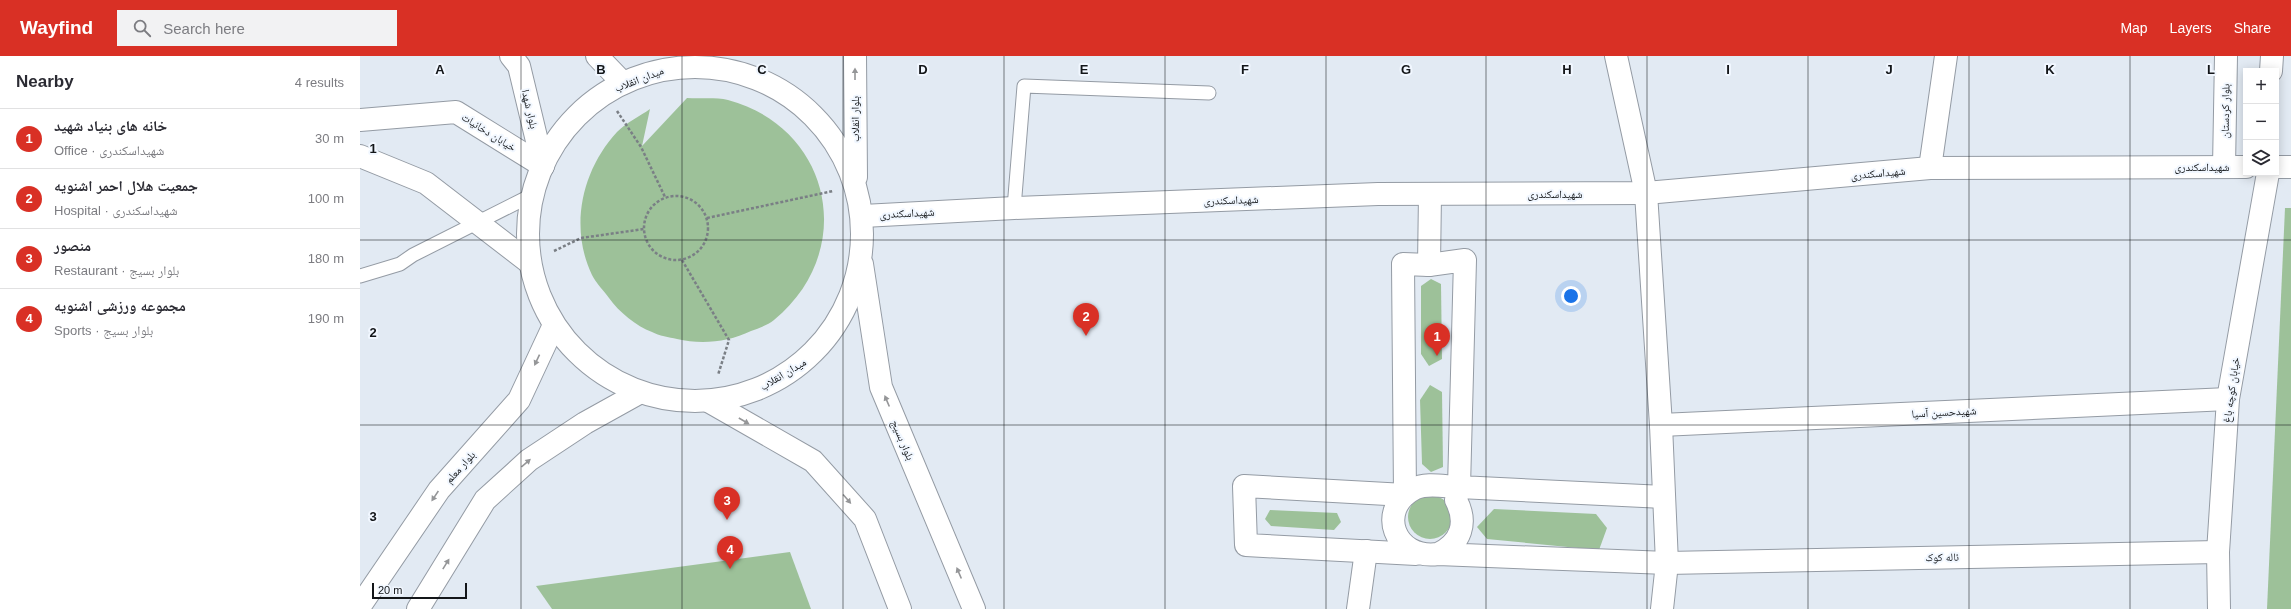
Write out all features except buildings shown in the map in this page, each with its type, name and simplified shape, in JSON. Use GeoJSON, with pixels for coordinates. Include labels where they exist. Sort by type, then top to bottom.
{"type":"FeatureCollection","features":[{"type":"Feature","properties":{"kind":"street","name":"بلوار شهدا"},"geometry":{"type":"LineString","coordinates":[[511,56],[520,66],[543,166]]}},
{"type":"Feature","properties":{"kind":"street"},"geometry":{"type":"LineString","coordinates":[[597,56],[614,88]]}},
{"type":"Feature","properties":{"kind":"street"},"geometry":{"type":"LineString","coordinates":[[714,67],[735,56]]}},
{"type":"Feature","properties":{"kind":"street","name":"بلوار انقلاب"},"geometry":{"type":"LineString","coordinates":[[855,56],[856,182]]}},
{"type":"Feature","properties":{"kind":"street"},"geometry":{"type":"LineString","coordinates":[[1616,56],[1646,193],[1661,425],[1667,563],[1662,609]]}},
{"type":"Feature","properties":{"kind":"street"},"geometry":{"type":"LineString","coordinates":[[1930,168],[1946,56]]}},
{"type":"Feature","properties":{"kind":"street","name":"بلوار کردستان"},"geometry":{"type":"LineString","coordinates":[[2224,167],[2226,56]]}},
{"type":"Feature","properties":{"kind":"street"},"geometry":{"type":"LineString","coordinates":[[2271,68],[2272,56]]}},
{"type":"Feature","properties":{"kind":"street","name":"میدان انقلاب"},"geometry":{"type":"LineString","coordinates":[[714,67],[760,79],[802,104],[834,139],[856,182],[863,216],[861,262],[843,314],[810,358],[764,388],[710,402],[674,402],[639,393],[614,381],[590,366],[570,347],[554,325],[539,295],[530,263],[528,229],[532,196],[543,166],[563,132],[580,113],[614,88],[667,68],[714,67]]}},
{"type":"Feature","properties":{"kind":"street","name":"خیابان دخانیات"},"geometry":{"type":"LineString","coordinates":[[360,120],[456,112],[543,166]]}},
{"type":"Feature","properties":{"kind":"street"},"geometry":{"type":"LineString","coordinates":[[360,156],[426,183],[530,263]]}},
{"type":"Feature","properties":{"kind":"street","name":"شهیداسکندری"},"geometry":{"type":"LineString","coordinates":[[863,216],[1014,208],[1430,194],[1646,193],[1930,168],[2243,167]]}},
{"type":"Feature","properties":{"kind":"street"},"geometry":{"type":"LineString","coordinates":[[2279,167],[2291,167]]}},
{"type":"Feature","properties":{"kind":"street","name":"خیابان کوچه باغ"},"geometry":{"type":"LineString","coordinates":[[2219,609],[2218,552],[2228,399],[2267,176]]}},
{"type":"Feature","properties":{"kind":"street"},"geometry":{"type":"LineString","coordinates":[[1429,265],[1430,194]]}},
{"type":"Feature","properties":{"kind":"street"},"geometry":{"type":"LineString","coordinates":[[1465,260],[1459,487],[1456,500],[1462,510],[1463,521],[1461,532],[1452,546],[1438,554],[1427,556],[1416,554],[1246,545],[1244,486],[1405,495],[1403,264],[1429,265],[1465,260]]}},
{"type":"Feature","properties":{"kind":"street","name":"بلوار بسیج"},"geometry":{"type":"LineString","coordinates":[[861,262],[881,387],[974,609]]}},
{"type":"Feature","properties":{"kind":"street","name":"بلوار معلم"},"geometry":{"type":"LineString","coordinates":[[360,606],[439,490],[519,400],[554,325]]}},
{"type":"Feature","properties":{"kind":"street"},"geometry":{"type":"LineString","coordinates":[[418,609],[485,500],[529,460],[585,424],[639,393]]}},
{"type":"Feature","properties":{"kind":"street","name":"شهیدحسین آسیا"},"geometry":{"type":"LineString","coordinates":[[1661,425],[2228,399]]}},
{"type":"Feature","properties":{"kind":"street"},"geometry":{"type":"LineString","coordinates":[[710,402],[813,461],[865,519],[900,609]]}},
{"type":"Feature","properties":{"kind":"street"},"geometry":{"type":"LineString","coordinates":[[1416,554],[1405,548],[1398,538],[1394,527],[1394,515],[1398,504],[1405,495],[1415,488],[1426,486],[1459,487],[1664,497]]}},
{"type":"Feature","properties":{"kind":"street"},"geometry":{"type":"LineString","coordinates":[[1358,609],[1366,551]]}},
{"type":"Feature","properties":{"kind":"street","name":"ئاله کوک"},"geometry":{"type":"LineString","coordinates":[[1438,554],[1667,563],[2218,552]]}},
{"type":"Feature","properties":{"kind":"lane"},"geometry":{"type":"LineString","coordinates":[[1014,208],[1024,86],[1208,93]]}},
{"type":"Feature","properties":{"kind":"lane"},"geometry":{"type":"LineString","coordinates":[[360,276],[400,264],[413,254],[532,196]]}},
{"type":"Feature","properties":{"kind":"path"},"geometry":{"type":"LineString","coordinates":[[614,88],[665,197]]}},
{"type":"Feature","properties":{"kind":"path"},"geometry":{"type":"LineString","coordinates":[[707,218],[821,195],[856,182]]}},
{"type":"Feature","properties":{"kind":"path"},"geometry":{"type":"LineString","coordinates":[[665,197],[686,197],[695,202],[707,218],[707,239],[701,249],[692,256],[682,260],[671,260],[658,256],[646,240],[644,229],[650,210],[656,202],[665,197]]}},
{"type":"Feature","properties":{"kind":"path"},"geometry":{"type":"LineString","coordinates":[[530,263],[581,238],[644,229]]}},
{"type":"Feature","properties":{"kind":"path"},"geometry":{"type":"LineString","coordinates":[[682,260],[729,340],[710,402]]}},
{"type":"Feature","properties":{"kind":"green space"},"geometry":{"type":"Polygon","coordinates":[[[687,98],[728,100],[763,115],[791,136],[810,164],[822,195],[824,227],[817,260],[800,292],[774,320],[742,335],[724,340],[705,342],[686,341],[655,333],[628,318],[613,303],[592,275],[585,257],[581,238],[583,200],[588,181],[595,164],[605,147],[617,132],[650,109],[642,146],[687,98]]]}},
{"type":"Feature","properties":{"kind":"green space"},"geometry":{"type":"Polygon","coordinates":[[[2285,208],[2291,208],[2291,609],[2267,609],[2285,208]]]}},
{"type":"Feature","properties":{"kind":"green space"},"geometry":{"type":"Polygon","coordinates":[[[1431,279],[1441,284],[1442,359],[1429,366],[1421,354],[1421,286],[1431,279]]]}},
{"type":"Feature","properties":{"kind":"green space"},"geometry":{"type":"Polygon","coordinates":[[[1430,385],[1442,392],[1443,467],[1431,472],[1422,464],[1420,400],[1430,385]]]}},
{"type":"Feature","properties":{"kind":"green space"},"geometry":{"type":"Polygon","coordinates":[[[1430,495],[1442,499],[1448,505],[1452,517],[1448,529],[1442,535],[1430,539],[1418,535],[1412,529],[1408,517],[1412,505],[1418,499],[1430,495]]]}},
{"type":"Feature","properties":{"kind":"green space"},"geometry":{"type":"Polygon","coordinates":[[[1494,509],[1596,514],[1607,528],[1599,550],[1487,539],[1477,527],[1494,509]]]}},
{"type":"Feature","properties":{"kind":"green space"},"geometry":{"type":"Polygon","coordinates":[[[1270,510],[1337,513],[1341,522],[1334,530],[1271,526],[1265,519],[1270,510]]]}},
{"type":"Feature","properties":{"kind":"green space"},"geometry":{"type":"Polygon","coordinates":[[[790,552],[811,609],[552,609],[536,586],[790,552]]]}},
{"type":"Feature","properties":{"kind":"place","name":"جمعیت هلال احمر اشنویه"},"geometry":{"type":"Point","coordinates":[1086,336]}},
{"type":"Feature","properties":{"kind":"place","name":"خانه های بنیاد شهید"},"geometry":{"type":"Point","coordinates":[1437,356]}},
{"type":"Feature","properties":{"kind":"place","name":"منصور"},"geometry":{"type":"Point","coordinates":[727,520]}},
{"type":"Feature","properties":{"kind":"place","name":"مجموعه ورزشی اشنویه"},"geometry":{"type":"Point","coordinates":[730,569]}}]}
